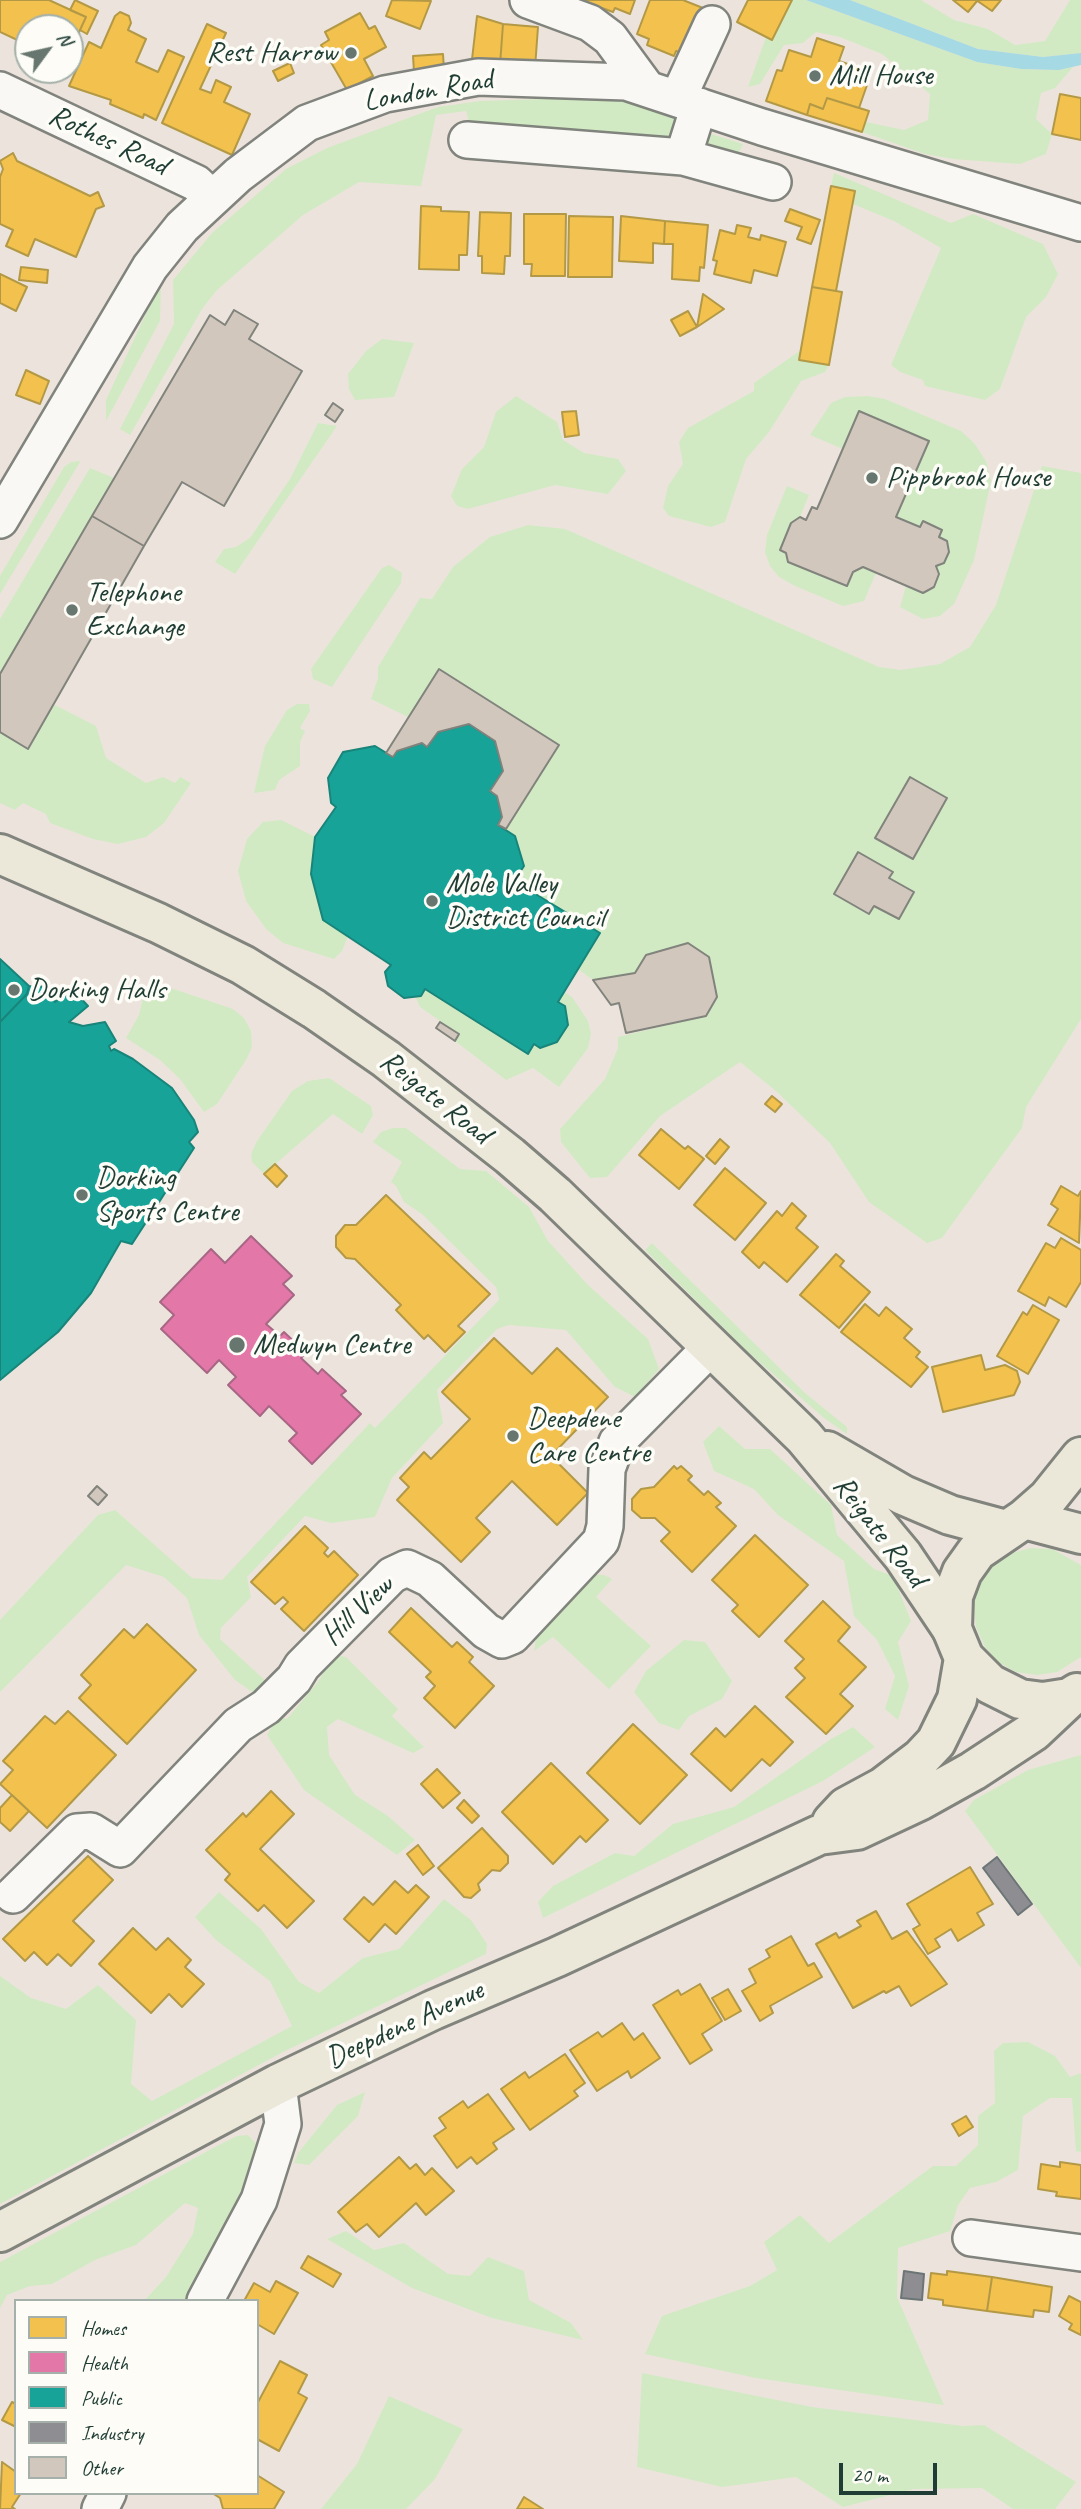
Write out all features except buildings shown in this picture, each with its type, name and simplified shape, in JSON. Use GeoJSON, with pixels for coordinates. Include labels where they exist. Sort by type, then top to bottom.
{"type":"FeatureCollection","features":[{"type":"Feature","properties":{"kind":"main road","name":"Reigate Road"},"geometry":{"type":"LineString","coordinates":[[0,854],[158,923],[243,965],[386,1059],[510,1156],[555,1195],[710,1349],[804,1437],[903,1556],[958,1644],[990,1684],[1020,1699],[1044,1702],[1075,1694]]}},
{"type":"Feature","properties":{"kind":"main road","name":"Reigate Road"},"geometry":{"type":"LineString","coordinates":[[804,1437],[903,1495],[950,1515],[1081,1534]]}},
{"type":"Feature","properties":{"kind":"main road"},"geometry":{"type":"LineString","coordinates":[[819,1835],[846,1807],[883,1787],[922,1758],[936,1742],[957,1699],[958,1644],[953,1596],[962,1572],[977,1551],[1015,1524],[1056,1489],[1081,1457]]}},
{"type":"Feature","properties":{"kind":"main road"},"geometry":{"type":"LineString","coordinates":[[819,1835],[857,1830],[965,1776],[1034,1731],[1075,1694]]}},
{"type":"Feature","properties":{"kind":"main road","name":"Deepdene Avenue"},"geometry":{"type":"LineString","coordinates":[[0,2232],[278,2084],[819,1835]]}},
{"type":"Feature","properties":{"kind":"street"},"geometry":{"type":"LineString","coordinates":[[528,0],[590,23],[610,38],[646,87]]}},
{"type":"Feature","properties":{"kind":"street"},"geometry":{"type":"LineString","coordinates":[[683,157],[688,102],[712,24]]}},
{"type":"Feature","properties":{"kind":"street","name":"London Road"},"geometry":{"type":"LineString","coordinates":[[0,520],[150,267],[182,227],[212,198],[307,123],[385,94],[478,77],[615,82],[646,87],[1081,223]]}},
{"type":"Feature","properties":{"kind":"street","name":"Rothes Road"},"geometry":{"type":"LineString","coordinates":[[0,90],[196,183],[212,198]]}},
{"type":"Feature","properties":{"kind":"street"},"geometry":{"type":"LineString","coordinates":[[467,140],[683,157],[773,182]]}},
{"type":"Feature","properties":{"kind":"street","name":"Hill View"},"geometry":{"type":"LineString","coordinates":[[13,1895],[77,1832],[91,1831],[120,1849],[238,1726],[266,1707],[294,1679],[302,1666],[392,1575],[407,1568],[430,1579],[485,1631],[502,1640],[512,1636],[601,1541],[606,1526],[607,1469],[617,1442],[710,1349]]}},
{"type":"Feature","properties":{"kind":"street"},"geometry":{"type":"LineString","coordinates":[[206,2299],[259,2200],[283,2124],[278,2084]]}},
{"type":"Feature","properties":{"kind":"street"},"geometry":{"type":"LineString","coordinates":[[971,2238],[1081,2253]]}},
{"type":"Feature","properties":{"kind":"green space"},"geometry":{"type":"Polygon","coordinates":[[[792,0],[806,0],[977,62],[1021,69],[1059,70],[1073,67],[1055,88],[1041,93],[1036,119],[1052,134],[1046,154],[1020,164],[953,159],[925,154],[862,132],[866,122],[904,130],[928,120],[930,94],[882,54],[840,37],[816,32],[803,43],[784,45],[760,84],[748,87],[766,37],[772,40],[792,0]]]}},
{"type":"Feature","properties":{"kind":"green space"},"geometry":{"type":"Polygon","coordinates":[[[850,0],[921,0],[954,20],[988,29],[1015,45],[1045,41],[1070,0],[1081,0],[1081,53],[1043,57],[978,49],[850,0]]]}},
{"type":"Feature","properties":{"kind":"green space"},"geometry":{"type":"Polygon","coordinates":[[[576,98],[657,104],[702,131],[743,144],[736,159],[469,122],[466,111],[436,115],[421,186],[359,182],[303,215],[216,291],[202,309],[130,435],[120,429],[174,324],[173,280],[212,233],[286,169],[327,148],[438,107],[480,101],[576,98]]]}},
{"type":"Feature","properties":{"kind":"green space"},"geometry":{"type":"Polygon","coordinates":[[[834,173],[951,223],[973,214],[1043,244],[1058,274],[1046,297],[1026,317],[1000,389],[985,400],[925,386],[923,380],[900,372],[891,365],[941,248],[894,221],[853,204],[855,191],[831,186],[834,173]]]}},
{"type":"Feature","properties":{"kind":"green space"},"geometry":{"type":"Polygon","coordinates":[[[161,281],[160,321],[106,421],[106,400],[161,281]]]}},
{"type":"Feature","properties":{"kind":"green space"},"geometry":{"type":"Polygon","coordinates":[[[382,339],[414,343],[394,397],[355,400],[349,389],[348,374],[366,351],[382,339]]]}},
{"type":"Feature","properties":{"kind":"green space"},"geometry":{"type":"Polygon","coordinates":[[[801,350],[800,360],[829,365],[825,372],[801,381],[769,432],[746,459],[725,522],[711,527],[669,516],[663,508],[668,486],[683,464],[679,442],[688,428],[754,391],[754,383],[801,350]]]}},
{"type":"Feature","properties":{"kind":"green space"},"geometry":{"type":"Polygon","coordinates":[[[516,396],[557,422],[563,440],[584,453],[618,459],[626,471],[608,494],[555,485],[468,509],[457,506],[451,496],[462,469],[484,447],[496,412],[516,396]]]}},
{"type":"Feature","properties":{"kind":"green space"},"geometry":{"type":"Polygon","coordinates":[[[868,396],[885,399],[961,431],[974,443],[986,461],[991,481],[974,560],[954,604],[940,616],[923,619],[900,607],[906,586],[923,593],[934,587],[939,574],[936,566],[944,563],[949,552],[947,541],[939,537],[941,529],[923,521],[920,527],[896,517],[928,441],[859,411],[843,449],[810,435],[831,403],[845,397],[868,396]]]}},
{"type":"Feature","properties":{"kind":"green space"},"geometry":{"type":"Polygon","coordinates":[[[318,423],[337,426],[235,574],[215,562],[224,549],[236,547],[250,538],[290,479],[318,423]]]}},
{"type":"Feature","properties":{"kind":"green space"},"geometry":{"type":"Polygon","coordinates":[[[80,461],[0,594],[0,576],[64,467],[71,462],[80,461]]]}},
{"type":"Feature","properties":{"kind":"green space"},"geometry":{"type":"Polygon","coordinates":[[[1042,466],[1081,473],[1081,1019],[1026,1107],[1022,1128],[942,1238],[927,1243],[869,1202],[830,1143],[776,1091],[740,1062],[660,1116],[607,1177],[590,1178],[561,1142],[560,1129],[605,1079],[618,1048],[618,1037],[706,1016],[717,997],[709,958],[646,955],[635,973],[593,980],[578,969],[600,933],[514,881],[524,866],[515,836],[506,829],[558,745],[439,669],[408,717],[371,699],[378,678],[378,667],[420,598],[432,599],[453,567],[490,537],[528,525],[565,529],[879,667],[901,670],[940,664],[970,647],[996,605],[1042,466]]]}},
{"type":"Feature","properties":{"kind":"green space"},"geometry":{"type":"Polygon","coordinates":[[[90,468],[114,478],[0,674],[0,619],[90,468]]]}},
{"type":"Feature","properties":{"kind":"green space"},"geometry":{"type":"Polygon","coordinates":[[[787,486],[809,495],[800,517],[791,524],[780,550],[786,553],[789,562],[847,586],[853,572],[863,567],[876,573],[864,601],[843,606],[795,586],[779,577],[770,566],[765,552],[767,535],[787,486]]]}},
{"type":"Feature","properties":{"kind":"green space"},"geometry":{"type":"Polygon","coordinates":[[[389,565],[402,573],[401,583],[332,687],[313,679],[311,669],[382,568],[389,565]]]}},
{"type":"Feature","properties":{"kind":"green space"},"geometry":{"type":"Polygon","coordinates":[[[53,704],[96,726],[106,758],[146,783],[163,777],[175,783],[180,777],[191,783],[164,823],[146,837],[118,844],[93,839],[50,823],[46,814],[23,803],[15,810],[0,803],[0,732],[28,748],[53,704]]]}},
{"type":"Feature","properties":{"kind":"green space"},"geometry":{"type":"Polygon","coordinates":[[[297,704],[309,704],[310,711],[300,728],[305,731],[300,742],[300,766],[279,780],[275,790],[254,793],[265,746],[287,710],[297,704]]]}},
{"type":"Feature","properties":{"kind":"green space"},"geometry":{"type":"Polygon","coordinates":[[[281,820],[315,837],[311,874],[323,920],[348,936],[342,951],[334,959],[283,943],[266,929],[246,901],[238,871],[247,839],[263,822],[281,820]]]}},
{"type":"Feature","properties":{"kind":"green space"},"geometry":{"type":"Polygon","coordinates":[[[150,981],[233,1009],[244,1018],[251,1031],[252,1047],[246,1060],[217,1104],[204,1112],[180,1079],[160,1060],[126,1038],[139,1015],[145,989],[150,981]]]}},
{"type":"Feature","properties":{"kind":"green space"},"geometry":{"type":"Polygon","coordinates":[[[425,989],[540,1048],[557,1042],[568,1025],[565,1006],[558,1002],[564,992],[572,997],[588,1021],[591,1034],[588,1048],[559,1087],[533,1068],[506,1080],[455,1041],[459,1034],[420,1007],[415,996],[425,989]]]}},
{"type":"Feature","properties":{"kind":"green space"},"geometry":{"type":"Polygon","coordinates":[[[329,1078],[371,1106],[373,1115],[362,1134],[333,1114],[264,1174],[252,1162],[251,1154],[257,1141],[292,1091],[308,1081],[329,1078]]]}},
{"type":"Feature","properties":{"kind":"green space"},"geometry":{"type":"Polygon","coordinates":[[[406,1128],[460,1169],[486,1171],[529,1207],[548,1241],[588,1285],[648,1339],[659,1369],[635,1397],[615,1387],[566,1330],[509,1325],[497,1329],[437,1390],[443,1423],[392,1478],[375,1517],[331,1523],[305,1516],[247,1577],[251,1597],[221,1628],[220,1639],[269,1684],[258,1696],[235,1680],[199,1635],[187,1598],[164,1577],[126,1565],[0,1692],[0,1620],[98,1515],[115,1510],[192,1578],[222,1580],[370,1423],[375,1428],[499,1300],[496,1287],[422,1214],[404,1202],[391,1182],[402,1162],[373,1142],[381,1132],[406,1128]]]}},
{"type":"Feature","properties":{"kind":"green space"},"geometry":{"type":"Polygon","coordinates":[[[652,1243],[805,1393],[847,1427],[847,1434],[824,1418],[749,1353],[645,1250],[652,1243]]]}},
{"type":"Feature","properties":{"kind":"green space"},"geometry":{"type":"Polygon","coordinates":[[[719,1426],[745,1449],[770,1449],[831,1505],[837,1535],[874,1569],[893,1576],[911,1621],[898,1642],[909,1686],[898,1720],[885,1709],[895,1676],[877,1640],[854,1616],[844,1561],[778,1515],[754,1489],[714,1471],[703,1442],[719,1426]]]}},
{"type":"Feature","properties":{"kind":"green space"},"geometry":{"type":"Polygon","coordinates":[[[1030,1548],[1052,1549],[1081,1565],[1081,1657],[1057,1672],[1037,1675],[1016,1672],[998,1662],[985,1647],[976,1627],[974,1605],[979,1584],[992,1566],[1009,1554],[1030,1548]]]}},
{"type":"Feature","properties":{"kind":"green space"},"geometry":{"type":"Polygon","coordinates":[[[589,1575],[604,1575],[612,1579],[596,1597],[651,1646],[609,1689],[553,1637],[534,1651],[537,1633],[589,1575]]]}},
{"type":"Feature","properties":{"kind":"green space"},"geometry":{"type":"Polygon","coordinates":[[[684,1640],[705,1642],[732,1681],[722,1699],[689,1716],[679,1730],[659,1723],[634,1692],[646,1671],[684,1640]]]}},
{"type":"Feature","properties":{"kind":"green space"},"geometry":{"type":"Polygon","coordinates":[[[333,1655],[346,1657],[398,1709],[392,1716],[424,1747],[413,1753],[338,1719],[327,1727],[329,1755],[355,1795],[388,1816],[415,1840],[397,1855],[304,1790],[267,1735],[278,1716],[287,1719],[318,1682],[333,1655]]]}},
{"type":"Feature","properties":{"kind":"green space"},"geometry":{"type":"Polygon","coordinates":[[[853,1727],[875,1747],[823,1781],[543,1918],[538,1902],[553,1886],[615,1853],[634,1856],[673,1824],[734,1807],[831,1739],[853,1727]]]}},
{"type":"Feature","properties":{"kind":"green space"},"geometry":{"type":"Polygon","coordinates":[[[1081,1755],[1081,1968],[965,1811],[974,1800],[1028,1770],[1081,1755]]]}},
{"type":"Feature","properties":{"kind":"green space"},"geometry":{"type":"Polygon","coordinates":[[[219,1892],[261,1929],[299,1982],[319,1993],[363,1958],[399,1949],[444,1899],[471,1920],[487,1944],[486,1954],[283,2052],[0,2204],[0,1976],[31,1998],[66,2009],[98,1985],[136,2020],[131,2084],[152,2101],[292,2026],[270,1981],[216,1940],[195,1917],[219,1892]]]}},
{"type":"Feature","properties":{"kind":"green space"},"geometry":{"type":"Polygon","coordinates":[[[1028,2042],[1055,2056],[1070,2077],[1081,2073],[1081,2152],[1076,2151],[1072,2098],[1050,2098],[1023,2116],[1018,2170],[996,2182],[970,2188],[958,2205],[950,2231],[898,2248],[897,2297],[944,2405],[756,2378],[645,2354],[662,2316],[750,2286],[777,2270],[764,2242],[800,2215],[829,2243],[933,2166],[956,2166],[978,2145],[978,2116],[995,2103],[994,2051],[1003,2043],[1028,2042]]]}},
{"type":"Feature","properties":{"kind":"green space"},"geometry":{"type":"Polygon","coordinates":[[[365,2092],[358,2116],[309,2165],[294,2163],[298,2153],[337,2105],[365,2092]]]}},
{"type":"Feature","properties":{"kind":"green space"},"geometry":{"type":"Polygon","coordinates":[[[248,2135],[259,2147],[241,2203],[192,2299],[146,2299],[166,2277],[193,2234],[198,2208],[185,2203],[136,2245],[95,2260],[52,2284],[30,2286],[7,2295],[0,2308],[0,2262],[237,2136],[248,2135]]]}},
{"type":"Feature","properties":{"kind":"green space"},"geometry":{"type":"Polygon","coordinates":[[[346,2231],[374,2250],[404,2243],[448,2274],[470,2276],[488,2257],[524,2271],[529,2300],[571,2323],[583,2340],[492,2318],[412,2288],[327,2239],[346,2231]]]}},
{"type":"Feature","properties":{"kind":"green space"},"geometry":{"type":"Polygon","coordinates":[[[642,2373],[812,2407],[963,2426],[984,2425],[1076,2482],[1055,2509],[1013,2509],[982,2488],[914,2489],[843,2507],[796,2477],[722,2487],[637,2467],[642,2373]]]}},
{"type":"Feature","properties":{"kind":"green space"},"geometry":{"type":"Polygon","coordinates":[[[389,2396],[463,2429],[435,2479],[406,2509],[321,2509],[357,2464],[389,2396]]]}},
{"type":"Feature","properties":{"kind":"water"},"geometry":{"type":"Polygon","coordinates":[[[806,0],[850,0],[978,49],[1043,57],[1081,53],[1081,65],[1059,70],[1021,69],[977,62],[806,0]]]}},
{"type":"Feature","properties":{"kind":"place","name":"Rest Harrow"},"geometry":{"type":"Point","coordinates":[351,53]}},
{"type":"Feature","properties":{"kind":"place","name":"Mill House"},"geometry":{"type":"Point","coordinates":[815,76]}},
{"type":"Feature","properties":{"kind":"place","name":"Pippbrook House"},"geometry":{"type":"Point","coordinates":[872,478]}},
{"type":"Feature","properties":{"kind":"place","name":"Telephone Exchange"},"geometry":{"type":"Point","coordinates":[72,610]}},
{"type":"Feature","properties":{"kind":"place","name":"Mole Valley District Council"},"geometry":{"type":"Point","coordinates":[432,901]}},
{"type":"Feature","properties":{"kind":"place","name":"Dorking Halls"},"geometry":{"type":"Point","coordinates":[14,990]}},
{"type":"Feature","properties":{"kind":"place","name":"Dorking Sports Centre"},"geometry":{"type":"Point","coordinates":[82,1195]}},
{"type":"Feature","properties":{"kind":"place","name":"Medwyn Centre"},"geometry":{"type":"Point","coordinates":[237,1345]}},
{"type":"Feature","properties":{"kind":"place","name":"Deepdene Care Centre"},"geometry":{"type":"Point","coordinates":[513,1436]}}]}
